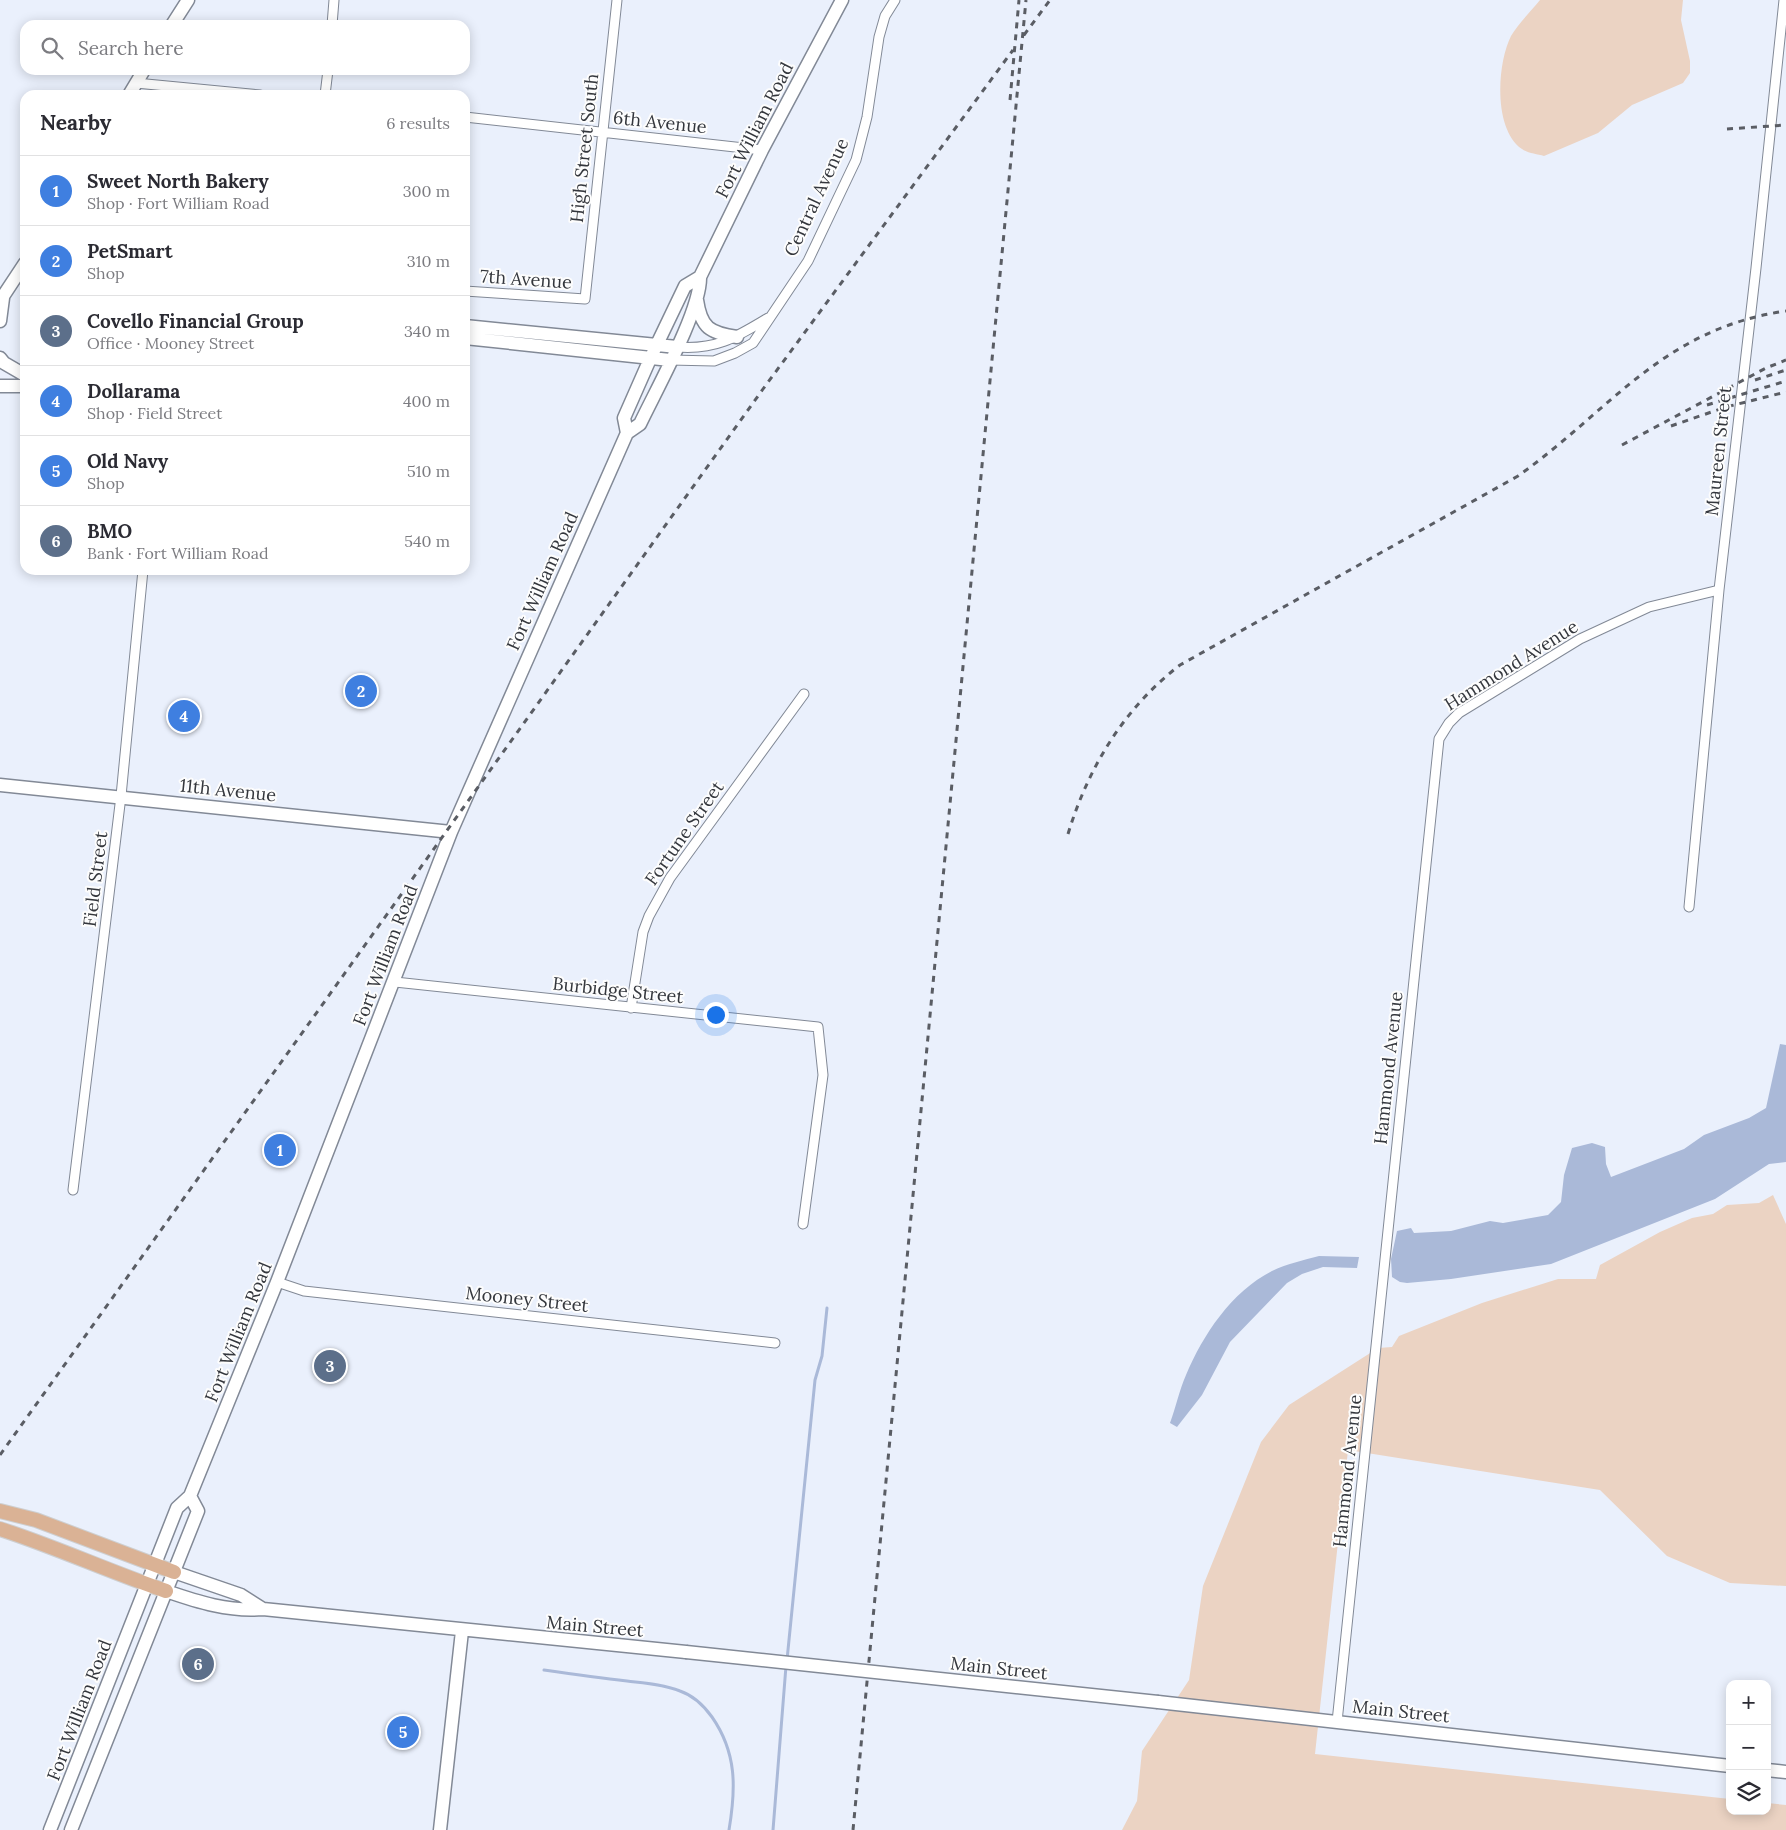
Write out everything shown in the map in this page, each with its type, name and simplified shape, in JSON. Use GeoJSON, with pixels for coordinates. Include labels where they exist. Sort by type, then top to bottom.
{"type":"FeatureCollection","features":[{"type":"Feature","properties":{"kind":"main road"},"geometry":{"type":"LineString","coordinates":[[175,20],[188,0]]}},
{"type":"Feature","properties":{"kind":"main road","name":"Fort William Road"},"geometry":{"type":"LineString","coordinates":[[627,433],[624,418],[685,286],[700,276],[762,150],[842,0]]}},
{"type":"Feature","properties":{"kind":"main road"},"geometry":{"type":"LineString","coordinates":[[131,90],[141,75]]}},
{"type":"Feature","properties":{"kind":"main road"},"geometry":{"type":"LineString","coordinates":[[0,321],[2,300],[20,271]]}},
{"type":"Feature","properties":{"kind":"main road","name":"Fort William Road"},"geometry":{"type":"LineString","coordinates":[[50,1830],[177,1508],[190,1496],[277,1282],[451,832],[627,433],[640,424],[676,347],[701,290],[700,276]]}},
{"type":"Feature","properties":{"kind":"main road"},"geometry":{"type":"LineString","coordinates":[[697,299],[702,321],[708,328],[719,334],[737,337]]}},
{"type":"Feature","properties":{"kind":"main road","name":"Central Avenue"},"geometry":{"type":"LineString","coordinates":[[470,326],[676,347]]}},
{"type":"Feature","properties":{"kind":"main road","name":"Central Avenue"},"geometry":{"type":"LineString","coordinates":[[470,339],[670,360]]}},
{"type":"Feature","properties":{"kind":"main road"},"geometry":{"type":"LineString","coordinates":[[0,358],[20,378]]}},
{"type":"Feature","properties":{"kind":"main road"},"geometry":{"type":"LineString","coordinates":[[0,373],[20,380]]}},
{"type":"Feature","properties":{"kind":"main road"},"geometry":{"type":"LineString","coordinates":[[0,386],[20,382]]}},
{"type":"Feature","properties":{"kind":"main road"},"geometry":{"type":"LineString","coordinates":[[0,393],[20,383]]}},
{"type":"Feature","properties":{"kind":"main road","name":"11th Avenue"},"geometry":{"type":"LineString","coordinates":[[0,784],[451,832]]}},
{"type":"Feature","properties":{"kind":"main road","name":"Fort William Road"},"geometry":{"type":"LineString","coordinates":[[71,1830],[198,1511],[190,1496]]}},
{"type":"Feature","properties":{"kind":"main road"},"geometry":{"type":"LineString","coordinates":[[0,1511],[36,1520],[174,1572]]}},
{"type":"Feature","properties":{"kind":"main road"},"geometry":{"type":"LineString","coordinates":[[0,1529],[166,1591]]}},
{"type":"Feature","properties":{"kind":"main road","name":"Main Street"},"geometry":{"type":"LineString","coordinates":[[174,1572],[241,1595],[263,1609]]}},
{"type":"Feature","properties":{"kind":"main road","name":"Main Street"},"geometry":{"type":"LineString","coordinates":[[166,1591],[240,1611],[263,1609],[462,1631],[686,1652],[1158,1702],[1726,1766]]}},
{"type":"Feature","properties":{"kind":"main road"},"geometry":{"type":"LineString","coordinates":[[440,1830],[462,1631]]}},
{"type":"Feature","properties":{"kind":"main road"},"geometry":{"type":"LineString","coordinates":[[1771,1770],[1786,1772]]}},
{"type":"Feature","properties":{"kind":"street"},"geometry":{"type":"LineString","coordinates":[[332,20],[334,0]]}},
{"type":"Feature","properties":{"kind":"street","name":"High Street South"},"geometry":{"type":"LineString","coordinates":[[584,299],[617,0]]}},
{"type":"Feature","properties":{"kind":"street","name":"Central Avenue"},"geometry":{"type":"LineString","coordinates":[[670,360],[714,361],[736,353],[753,343],[808,261],[856,160],[867,117],[879,37],[885,16],[895,0]]}},
{"type":"Feature","properties":{"kind":"street","name":"Maureen Street"},"geometry":{"type":"LineString","coordinates":[[1689,907],[1719,590],[1758,258],[1784,0]]}},
{"type":"Feature","properties":{"kind":"street"},"geometry":{"type":"LineString","coordinates":[[326,90],[327,75]]}},
{"type":"Feature","properties":{"kind":"street"},"geometry":{"type":"LineString","coordinates":[[136,83],[208,90]]}},
{"type":"Feature","properties":{"kind":"street","name":"6th Avenue"},"geometry":{"type":"LineString","coordinates":[[470,118],[762,150]]}},
{"type":"Feature","properties":{"kind":"street","name":"7th Avenue"},"geometry":{"type":"LineString","coordinates":[[470,291],[584,299]]}},
{"type":"Feature","properties":{"kind":"street","name":"Central Avenue"},"geometry":{"type":"LineString","coordinates":[[676,347],[699,349],[718,345],[737,337],[772,315]]}},
{"type":"Feature","properties":{"kind":"street","name":"Field Street"},"geometry":{"type":"LineString","coordinates":[[73,1190],[121,796],[143,575]]}},
{"type":"Feature","properties":{"kind":"street","name":"Hammond Avenue"},"geometry":{"type":"LineString","coordinates":[[1338,1722],[1439,739],[1449,723],[1459,713],[1580,639],[1649,607],[1719,590]]}},
{"type":"Feature","properties":{"kind":"street","name":"Fortune Street"},"geometry":{"type":"LineString","coordinates":[[631,1008],[643,932],[649,916],[675,870],[804,694]]}},
{"type":"Feature","properties":{"kind":"street","name":"Burbidge Street"},"geometry":{"type":"LineString","coordinates":[[394,982],[818,1027],[823,1075],[803,1224]]}},
{"type":"Feature","properties":{"kind":"street","name":"Mooney Street"},"geometry":{"type":"LineString","coordinates":[[277,1282],[304,1291],[775,1343]]}},
{"type":"Feature","properties":{"kind":"shaded area"},"geometry":{"type":"Polygon","coordinates":[[[1540,0],[1683,0],[1681,20],[1690,61],[1690,73],[1683,83],[1632,105],[1598,133],[1544,156],[1524,150],[1513,140],[1506,127],[1500,96],[1501,79],[1506,48],[1511,36],[1540,0]]]}},
{"type":"Feature","properties":{"kind":"shaded area"},"geometry":{"type":"Polygon","coordinates":[[[1773,1195],[1786,1224],[1786,1586],[1730,1583],[1667,1556],[1600,1490],[1348,1450],[1315,1754],[1726,1799],[1726,1815],[1771,1815],[1771,1803],[1786,1805],[1786,1830],[1122,1830],[1137,1801],[1142,1751],[1189,1680],[1203,1586],[1261,1442],[1289,1405],[1378,1348],[1392,1347],[1399,1336],[1482,1303],[1558,1279],[1596,1279],[1600,1265],[1660,1232],[1692,1218],[1713,1214],[1727,1205],[1759,1203],[1773,1195]]]}},
{"type":"Feature","properties":{"kind":"water"},"geometry":{"type":"Polygon","coordinates":[[[1780,1044],[1786,1045],[1786,1162],[1769,1164],[1715,1199],[1551,1264],[1451,1279],[1407,1283],[1400,1282],[1392,1277],[1391,1259],[1397,1231],[1411,1228],[1414,1233],[1451,1231],[1490,1221],[1503,1223],[1548,1215],[1561,1202],[1564,1175],[1572,1148],[1592,1143],[1605,1147],[1606,1164],[1611,1177],[1684,1149],[1704,1135],[1749,1118],[1766,1108],[1780,1044]]]}},
{"type":"Feature","properties":{"kind":"water"},"geometry":{"type":"Polygon","coordinates":[[[1319,1256],[1359,1257],[1357,1268],[1323,1267],[1302,1274],[1287,1283],[1230,1342],[1202,1395],[1177,1427],[1170,1423],[1193,1360],[1210,1330],[1231,1303],[1244,1290],[1272,1271],[1319,1256]]]}},
{"type":"Feature","properties":{"kind":"waterway"},"geometry":{"type":"LineString","coordinates":[[787,1660],[815,1380],[822,1356],[827,1308]]}},
{"type":"Feature","properties":{"kind":"waterway"},"geometry":{"type":"LineString","coordinates":[[773,1830],[786,1666]]}},
{"type":"Feature","properties":{"kind":"waterway"},"geometry":{"type":"LineString","coordinates":[[544,1670],[660,1685],[689,1695],[698,1701],[709,1713],[720,1730],[730,1758],[733,1800],[729,1830]]}},
{"type":"Feature","properties":{"kind":"railway"},"geometry":{"type":"LineString","coordinates":[[1010,100],[1019,0]]}},
{"type":"Feature","properties":{"kind":"railway"},"geometry":{"type":"LineString","coordinates":[[853,1830],[1026,0]]}},
{"type":"Feature","properties":{"kind":"railway"},"geometry":{"type":"LineString","coordinates":[[1024,35],[1050,0]]}},
{"type":"Feature","properties":{"kind":"railway"},"geometry":{"type":"LineString","coordinates":[[0,1455],[763,389],[1013,50]]}},
{"type":"Feature","properties":{"kind":"railway"},"geometry":{"type":"LineString","coordinates":[[1727,129],[1786,125]]}},
{"type":"Feature","properties":{"kind":"railway"},"geometry":{"type":"LineString","coordinates":[[1068,834],[1086,786],[1110,741],[1142,700],[1180,665],[1518,476],[1611,399],[1671,353],[1705,335],[1743,321],[1786,311]]}},
{"type":"Feature","properties":{"kind":"railway"},"geometry":{"type":"LineString","coordinates":[[1622,445],[1766,368],[1786,360]]}},
{"type":"Feature","properties":{"kind":"railway"},"geometry":{"type":"LineString","coordinates":[[1755,380],[1786,370]]}},
{"type":"Feature","properties":{"kind":"railway"},"geometry":{"type":"LineString","coordinates":[[1707,405],[1786,381]]}},
{"type":"Feature","properties":{"kind":"railway"},"geometry":{"type":"LineString","coordinates":[[1671,426],[1726,407],[1786,392]]}},
{"type":"Feature","properties":{"kind":"place","name":"PetSmart"},"geometry":{"type":"Point","coordinates":[361,691]}},
{"type":"Feature","properties":{"kind":"place","name":"Dollarama"},"geometry":{"type":"Point","coordinates":[184,716]}},
{"type":"Feature","properties":{"kind":"place","name":"Sweet North Bakery"},"geometry":{"type":"Point","coordinates":[280,1150]}},
{"type":"Feature","properties":{"kind":"place","name":"Covello Financial Group"},"geometry":{"type":"Point","coordinates":[330,1366]}},
{"type":"Feature","properties":{"kind":"place","name":"BMO"},"geometry":{"type":"Point","coordinates":[198,1664]}},
{"type":"Feature","properties":{"kind":"place","name":"Old Navy"},"geometry":{"type":"Point","coordinates":[403,1732]}}]}
